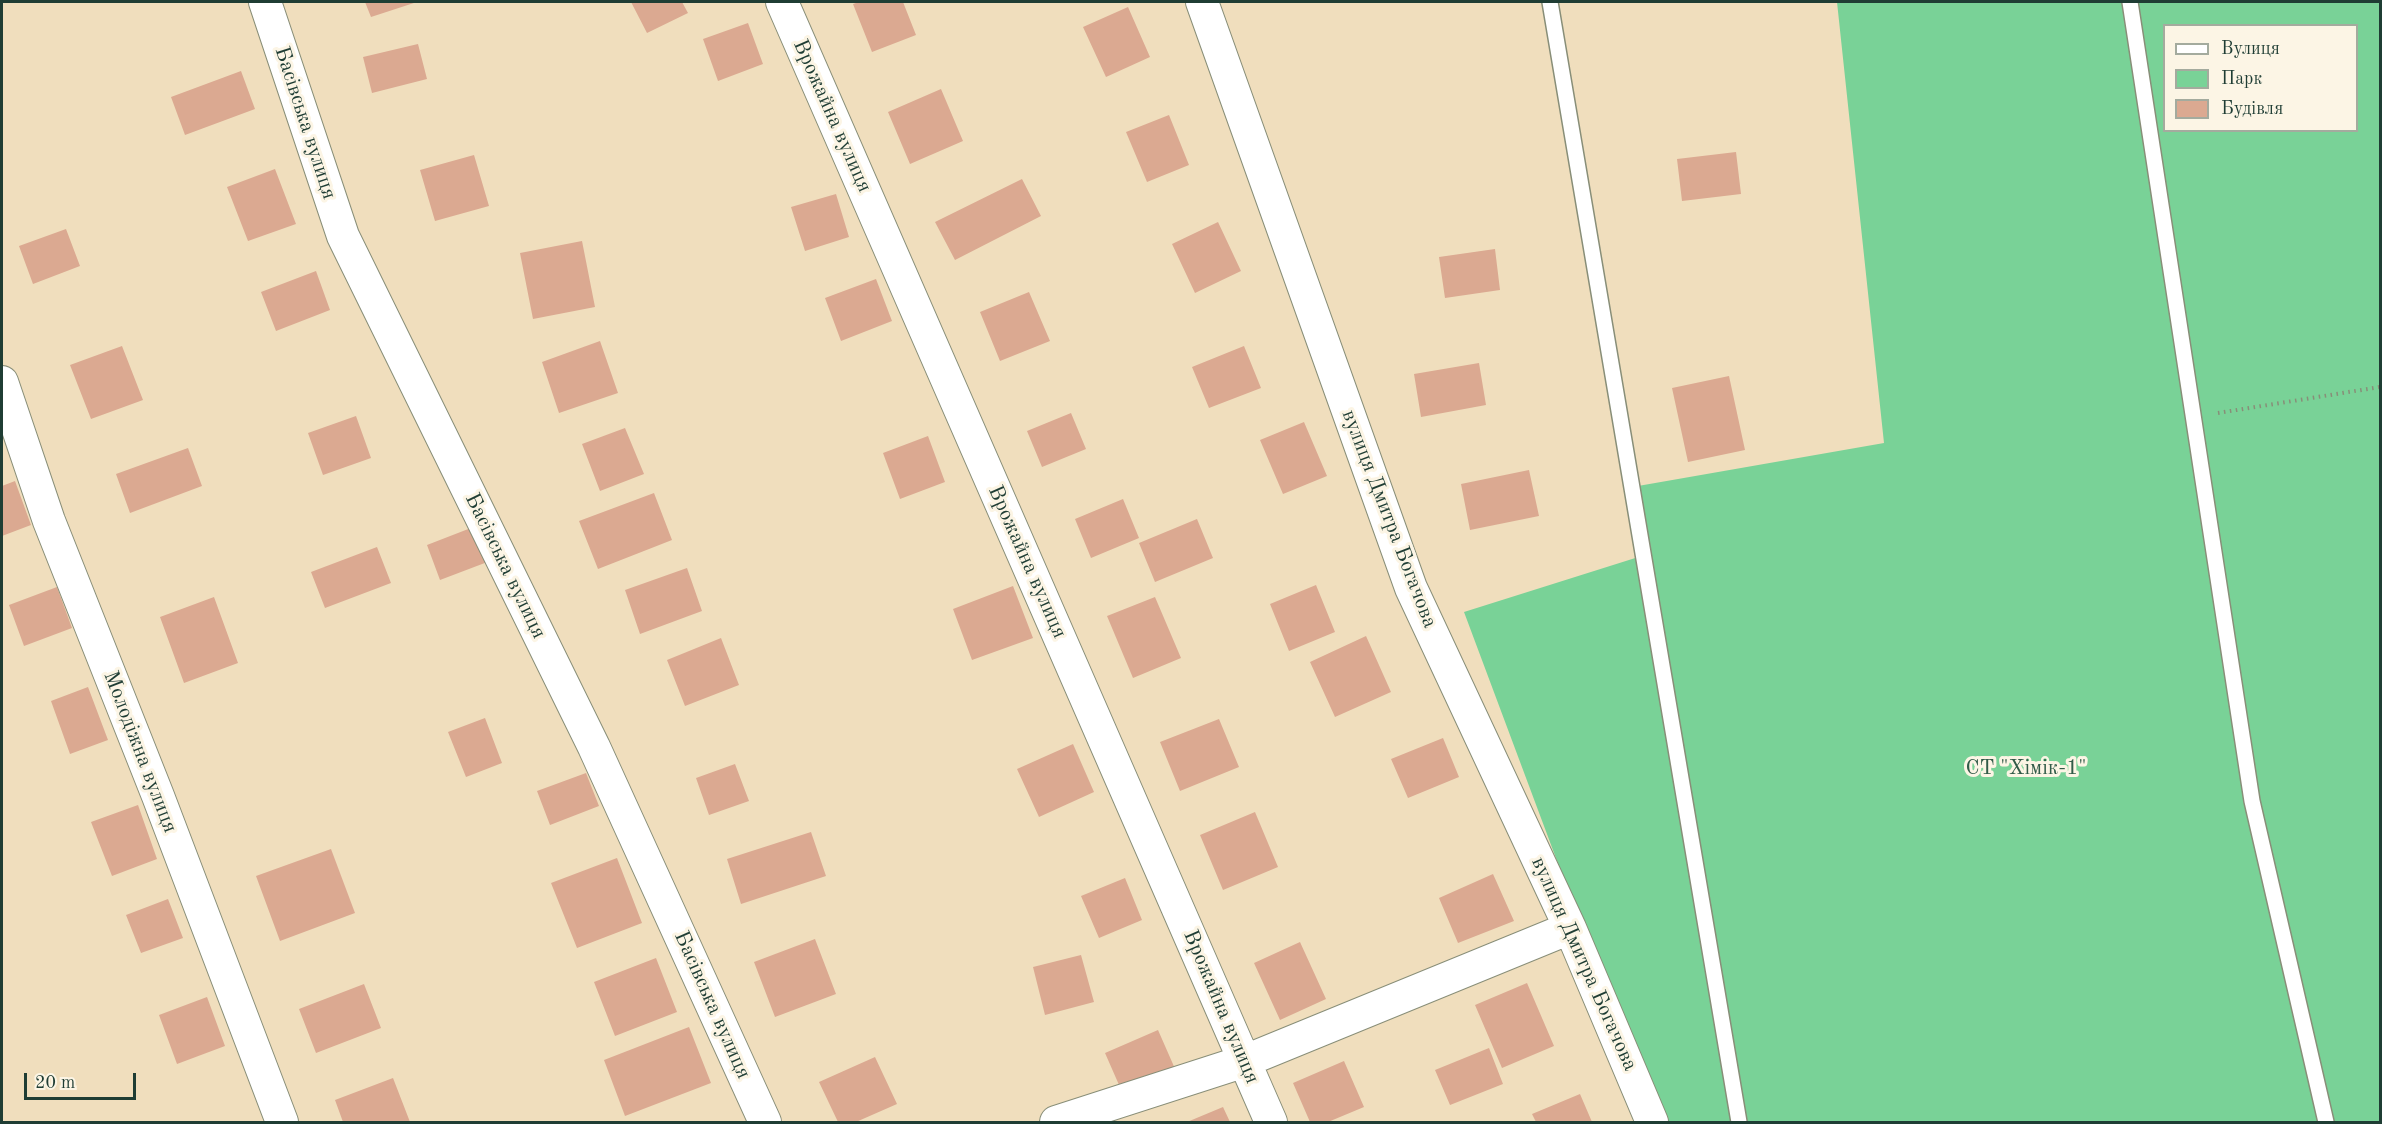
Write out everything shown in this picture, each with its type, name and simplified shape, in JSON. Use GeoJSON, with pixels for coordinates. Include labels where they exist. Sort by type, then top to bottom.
{"type":"FeatureCollection","features":[{"type":"Feature","properties":{"kind":"street","name":"Басівська вулиця"},"geometry":{"type":"LineString","coordinates":[[265,2],[343,236],[594,747],[765,1122]]}},
{"type":"Feature","properties":{"kind":"street","name":"Врожайна вулиця"},"geometry":{"type":"LineString","coordinates":[[782,2],[1271,1122]]}},
{"type":"Feature","properties":{"kind":"street","name":"вулиця Дмитра Богачова"},"geometry":{"type":"LineString","coordinates":[[1202,2],[1411,588],[1570,928],[1652,1122]]}},
{"type":"Feature","properties":{"kind":"street","name":"Молодіжна вулиця"},"geometry":{"type":"LineString","coordinates":[[2,381],[49,521],[158,796],[282,1122]]}},
{"type":"Feature","properties":{"kind":"street"},"geometry":{"type":"LineString","coordinates":[[1056,1122],[1245,1061],[1570,928]]}},
{"type":"Feature","properties":{"kind":"lane"},"geometry":{"type":"LineString","coordinates":[[1550,2],[1739,1122]]}},
{"type":"Feature","properties":{"kind":"lane"},"geometry":{"type":"LineString","coordinates":[[2130,2],[2252,801],[2326,1122]]}},
{"type":"Feature","properties":{"kind":"path"},"geometry":{"type":"LineString","coordinates":[[2195,417],[2380,387]]}},
{"type":"Feature","properties":{"kind":"green space","name":"СТ \"Хімік-1\""},"geometry":{"type":"Polygon","coordinates":[[[1837,2],[2380,2],[2380,1122],[1667,1122],[1575,909],[1464,612],[1648,554],[1638,486],[1884,443],[1837,2]]]}},
{"type":"Feature","properties":{"kind":"building"},"geometry":{"type":"Polygon","coordinates":[[[365,2],[417,2],[371,17],[365,2]]]}},
{"type":"Feature","properties":{"kind":"building"},"geometry":{"type":"Polygon","coordinates":[[[631,2],[682,2],[688,13],[647,33],[631,2]]]}},
{"type":"Feature","properties":{"kind":"building"},"geometry":{"type":"Polygon","coordinates":[[[903,2],[916,35],[872,52],[853,4],[903,2]]]}},
{"type":"Feature","properties":{"kind":"building"},"geometry":{"type":"Polygon","coordinates":[[[1128,7],[1150,57],[1106,77],[1083,27],[1128,7]]]}},
{"type":"Feature","properties":{"kind":"building"},"geometry":{"type":"Polygon","coordinates":[[[748,23],[763,64],[718,81],[703,39],[748,23]]]}},
{"type":"Feature","properties":{"kind":"building"},"geometry":{"type":"Polygon","coordinates":[[[418,44],[427,79],[372,93],[363,57],[418,44]]]}},
{"type":"Feature","properties":{"kind":"building"},"geometry":{"type":"Polygon","coordinates":[[[241,71],[255,109],[185,135],[171,97],[241,71]]]}},
{"type":"Feature","properties":{"kind":"building"},"geometry":{"type":"Polygon","coordinates":[[[941,89],[963,141],[910,164],[888,112],[941,89]]]}},
{"type":"Feature","properties":{"kind":"building"},"geometry":{"type":"Polygon","coordinates":[[[1169,115],[1189,165],[1147,182],[1126,132],[1169,115]]]}},
{"type":"Feature","properties":{"kind":"building"},"geometry":{"type":"Polygon","coordinates":[[[1736,152],[1741,194],[1682,201],[1677,159],[1736,152]]]}},
{"type":"Feature","properties":{"kind":"building"},"geometry":{"type":"Polygon","coordinates":[[[474,155],[489,206],[435,221],[420,170],[474,155]]]}},
{"type":"Feature","properties":{"kind":"building"},"geometry":{"type":"Polygon","coordinates":[[[275,169],[296,224],[248,241],[227,187],[275,169]]]}},
{"type":"Feature","properties":{"kind":"building"},"geometry":{"type":"Polygon","coordinates":[[[1022,179],[1041,216],[955,260],[935,222],[1022,179]]]}},
{"type":"Feature","properties":{"kind":"building"},"geometry":{"type":"Polygon","coordinates":[[[836,194],[849,237],[805,251],[791,207],[836,194]]]}},
{"type":"Feature","properties":{"kind":"building"},"geometry":{"type":"Polygon","coordinates":[[[1218,222],[1241,271],[1195,293],[1172,244],[1218,222]]]}},
{"type":"Feature","properties":{"kind":"building"},"geometry":{"type":"Polygon","coordinates":[[[66,229],[80,266],[33,284],[19,246],[66,229]]]}},
{"type":"Feature","properties":{"kind":"building"},"geometry":{"type":"Polygon","coordinates":[[[582,241],[595,307],[533,319],[520,253],[582,241]]]}},
{"type":"Feature","properties":{"kind":"building"},"geometry":{"type":"Polygon","coordinates":[[[1495,249],[1500,290],[1445,298],[1439,257],[1495,249]]]}},
{"type":"Feature","properties":{"kind":"building"},"geometry":{"type":"Polygon","coordinates":[[[316,271],[330,310],[276,331],[261,292],[316,271]]]}},
{"type":"Feature","properties":{"kind":"building"},"geometry":{"type":"Polygon","coordinates":[[[876,279],[892,321],[841,341],[825,298],[876,279]]]}},
{"type":"Feature","properties":{"kind":"building"},"geometry":{"type":"Polygon","coordinates":[[[1029,292],[1050,341],[1000,361],[980,312],[1029,292]]]}},
{"type":"Feature","properties":{"kind":"building"},"geometry":{"type":"Polygon","coordinates":[[[600,341],[618,393],[559,413],[542,362],[600,341]]]}},
{"type":"Feature","properties":{"kind":"building"},"geometry":{"type":"Polygon","coordinates":[[[122,346],[143,400],[91,419],[70,365],[122,346]]]}},
{"type":"Feature","properties":{"kind":"building"},"geometry":{"type":"Polygon","coordinates":[[[1244,346],[1261,388],[1209,408],[1192,367],[1244,346]]]}},
{"type":"Feature","properties":{"kind":"building"},"geometry":{"type":"Polygon","coordinates":[[[1479,363],[1486,405],[1421,417],[1414,374],[1479,363]]]}},
{"type":"Feature","properties":{"kind":"building"},"geometry":{"type":"Polygon","coordinates":[[[1729,376],[1745,450],[1688,462],[1672,388],[1729,376]]]}},
{"type":"Feature","properties":{"kind":"building"},"geometry":{"type":"Polygon","coordinates":[[[1071,413],[1086,449],[1042,467],[1027,431],[1071,413]]]}},
{"type":"Feature","properties":{"kind":"building"},"geometry":{"type":"Polygon","coordinates":[[[356,416],[371,458],[323,475],[308,433],[356,416]]]}},
{"type":"Feature","properties":{"kind":"building"},"geometry":{"type":"Polygon","coordinates":[[[1304,422],[1327,476],[1283,494],[1260,440],[1304,422]]]}},
{"type":"Feature","properties":{"kind":"building"},"geometry":{"type":"Polygon","coordinates":[[[625,428],[644,474],[600,491],[582,444],[625,428]]]}},
{"type":"Feature","properties":{"kind":"building"},"geometry":{"type":"Polygon","coordinates":[[[928,436],[945,482],[900,499],[883,453],[928,436]]]}},
{"type":"Feature","properties":{"kind":"building"},"geometry":{"type":"Polygon","coordinates":[[[188,448],[202,486],[130,513],[116,474],[188,448]]]}},
{"type":"Feature","properties":{"kind":"building"},"geometry":{"type":"Polygon","coordinates":[[[1529,470],[1539,516],[1470,530],[1461,484],[1529,470]]]}},
{"type":"Feature","properties":{"kind":"building"},"geometry":{"type":"Polygon","coordinates":[[[15,481],[31,525],[2,536],[2,486],[15,481]]]}},
{"type":"Feature","properties":{"kind":"building"},"geometry":{"type":"Polygon","coordinates":[[[654,493],[672,540],[598,569],[579,521],[654,493]]]}},
{"type":"Feature","properties":{"kind":"building"},"geometry":{"type":"Polygon","coordinates":[[[1123,499],[1139,538],[1091,558],[1075,519],[1123,499]]]}},
{"type":"Feature","properties":{"kind":"building"},"geometry":{"type":"Polygon","coordinates":[[[1197,519],[1213,558],[1155,582],[1139,543],[1197,519]]]}},
{"type":"Feature","properties":{"kind":"building"},"geometry":{"type":"Polygon","coordinates":[[[476,526],[490,561],[440,580],[427,545],[476,526]]]}},
{"type":"Feature","properties":{"kind":"building"},"geometry":{"type":"Polygon","coordinates":[[[377,547],[391,583],[325,608],[311,572],[377,547]]]}},
{"type":"Feature","properties":{"kind":"building"},"geometry":{"type":"Polygon","coordinates":[[[687,568],[702,611],[640,634],[625,590],[687,568]]]}},
{"type":"Feature","properties":{"kind":"building"},"geometry":{"type":"Polygon","coordinates":[[[1316,585],[1335,632],[1289,651],[1270,604],[1316,585]]]}},
{"type":"Feature","properties":{"kind":"building"},"geometry":{"type":"Polygon","coordinates":[[[1013,586],[1033,638],[972,660],[953,609],[1013,586]]]}},
{"type":"Feature","properties":{"kind":"building"},"geometry":{"type":"Polygon","coordinates":[[[57,587],[72,628],[24,646],[9,605],[57,587]]]}},
{"type":"Feature","properties":{"kind":"building"},"geometry":{"type":"Polygon","coordinates":[[[214,597],[238,663],[184,683],[160,617],[214,597]]]}},
{"type":"Feature","properties":{"kind":"building"},"geometry":{"type":"Polygon","coordinates":[[[1155,597],[1181,658],[1133,678],[1107,616],[1155,597]]]}},
{"type":"Feature","properties":{"kind":"building"},"geometry":{"type":"Polygon","coordinates":[[[1366,636],[1391,692],[1335,717],[1310,662],[1366,636]]]}},
{"type":"Feature","properties":{"kind":"building"},"geometry":{"type":"Polygon","coordinates":[[[721,638],[739,685],[685,706],[667,660],[721,638]]]}},
{"type":"Feature","properties":{"kind":"building"},"geometry":{"type":"Polygon","coordinates":[[[88,687],[108,740],[70,754],[51,701],[88,687]]]}},
{"type":"Feature","properties":{"kind":"building"},"geometry":{"type":"Polygon","coordinates":[[[485,718],[502,763],[466,777],[448,732],[485,718]]]}},
{"type":"Feature","properties":{"kind":"building"},"geometry":{"type":"Polygon","coordinates":[[[1219,719],[1239,767],[1180,791],[1160,742],[1219,719]]]}},
{"type":"Feature","properties":{"kind":"building"},"geometry":{"type":"Polygon","coordinates":[[[1443,738],[1459,777],[1408,798],[1391,759],[1443,738]]]}},
{"type":"Feature","properties":{"kind":"building"},"geometry":{"type":"Polygon","coordinates":[[[1073,744],[1094,792],[1039,817],[1017,769],[1073,744]]]}},
{"type":"Feature","properties":{"kind":"building"},"geometry":{"type":"Polygon","coordinates":[[[735,764],[749,801],[709,815],[696,778],[735,764]]]}},
{"type":"Feature","properties":{"kind":"building"},"geometry":{"type":"Polygon","coordinates":[[[586,773],[599,806],[550,825],[537,791],[586,773]]]}},
{"type":"Feature","properties":{"kind":"building"},"geometry":{"type":"Polygon","coordinates":[[[138,805],[157,859],[112,876],[91,822],[138,805]]]}},
{"type":"Feature","properties":{"kind":"building"},"geometry":{"type":"Polygon","coordinates":[[[1255,812],[1278,867],[1223,890],[1200,835],[1255,812]]]}},
{"type":"Feature","properties":{"kind":"building"},"geometry":{"type":"Polygon","coordinates":[[[811,832],[826,876],[741,904],[727,859],[811,832]]]}},
{"type":"Feature","properties":{"kind":"building"},"geometry":{"type":"Polygon","coordinates":[[[331,849],[355,913],[280,941],[256,876],[331,849]]]}},
{"type":"Feature","properties":{"kind":"building"},"geometry":{"type":"Polygon","coordinates":[[[617,858],[642,923],[577,948],[551,883],[617,858]]]}},
{"type":"Feature","properties":{"kind":"building"},"geometry":{"type":"Polygon","coordinates":[[[1493,874],[1514,921],[1458,943],[1439,898],[1493,874]]]}},
{"type":"Feature","properties":{"kind":"building"},"geometry":{"type":"Polygon","coordinates":[[[1125,878],[1142,920],[1099,938],[1081,896],[1125,878]]]}},
{"type":"Feature","properties":{"kind":"building"},"geometry":{"type":"Polygon","coordinates":[[[168,899],[183,938],[141,953],[126,915],[168,899]]]}},
{"type":"Feature","properties":{"kind":"building"},"geometry":{"type":"Polygon","coordinates":[[[815,939],[836,994],[775,1017],[754,962],[815,939]]]}},
{"type":"Feature","properties":{"kind":"building"},"geometry":{"type":"Polygon","coordinates":[[[1300,942],[1326,999],[1280,1020],[1254,963],[1300,942]]]}},
{"type":"Feature","properties":{"kind":"building"},"geometry":{"type":"Polygon","coordinates":[[[1081,955],[1094,1002],[1045,1015],[1033,967],[1081,955]]]}},
{"type":"Feature","properties":{"kind":"building"},"geometry":{"type":"Polygon","coordinates":[[[656,958],[677,1012],[615,1036],[594,982],[656,958]]]}},
{"type":"Feature","properties":{"kind":"building"},"geometry":{"type":"Polygon","coordinates":[[[1527,983],[1554,1046],[1502,1068],[1475,1005],[1527,983]]]}},
{"type":"Feature","properties":{"kind":"building"},"geometry":{"type":"Polygon","coordinates":[[[364,984],[381,1028],[316,1053],[299,1009],[364,984]]]}},
{"type":"Feature","properties":{"kind":"building"},"geometry":{"type":"Polygon","coordinates":[[[207,997],[225,1046],[177,1064],[159,1015],[207,997]]]}},
{"type":"Feature","properties":{"kind":"building"},"geometry":{"type":"Polygon","coordinates":[[[689,1027],[711,1083],[625,1116],[604,1060],[689,1027]]]}},
{"type":"Feature","properties":{"kind":"building"},"geometry":{"type":"Polygon","coordinates":[[[1158,1030],[1176,1071],[1123,1094],[1105,1053],[1158,1030]]]}},
{"type":"Feature","properties":{"kind":"building"},"geometry":{"type":"Polygon","coordinates":[[[1489,1048],[1503,1084],[1450,1105],[1435,1070],[1489,1048]]]}},
{"type":"Feature","properties":{"kind":"building"},"geometry":{"type":"Polygon","coordinates":[[[875,1057],[897,1104],[856,1122],[838,1122],[819,1082],[875,1057]]]}},
{"type":"Feature","properties":{"kind":"building"},"geometry":{"type":"Polygon","coordinates":[[[1344,1061],[1364,1107],[1328,1122],[1310,1122],[1293,1083],[1344,1061]]]}},
{"type":"Feature","properties":{"kind":"building"},"geometry":{"type":"Polygon","coordinates":[[[393,1078],[410,1122],[343,1122],[335,1100],[393,1078]]]}},
{"type":"Feature","properties":{"kind":"building"},"geometry":{"type":"Polygon","coordinates":[[[1580,1094],[1592,1122],[1536,1122],[1532,1114],[1580,1094]]]}},
{"type":"Feature","properties":{"kind":"building"},"geometry":{"type":"Polygon","coordinates":[[[1223,1107],[1230,1122],[1187,1122],[1223,1107]]]}}]}
